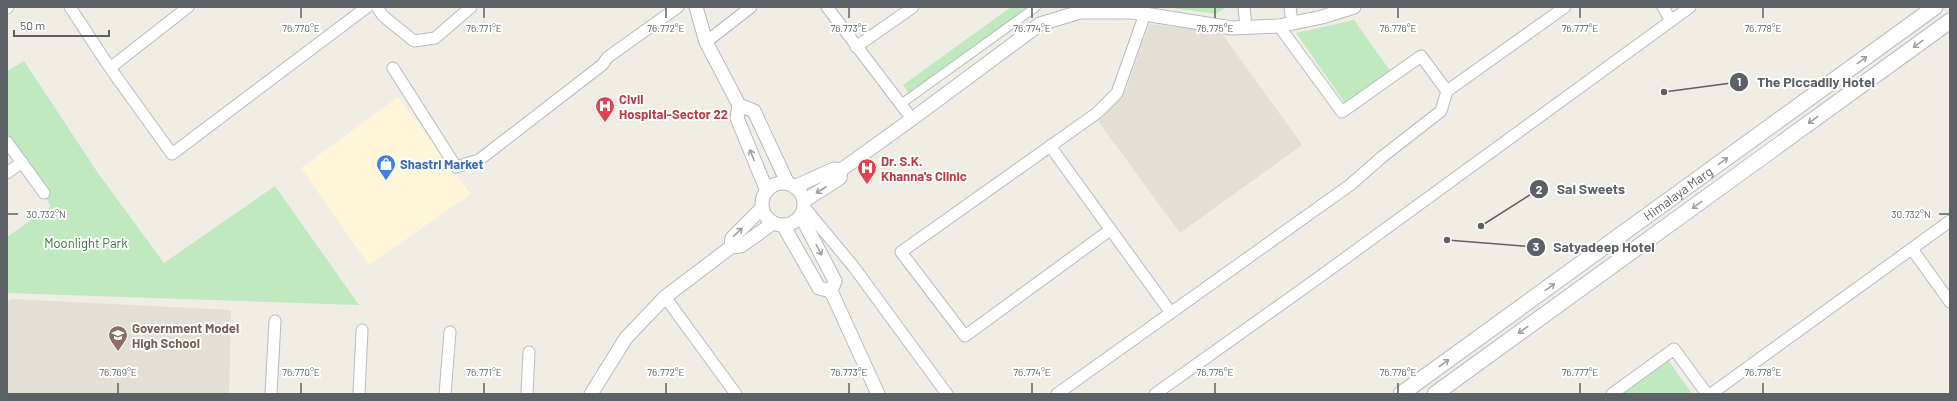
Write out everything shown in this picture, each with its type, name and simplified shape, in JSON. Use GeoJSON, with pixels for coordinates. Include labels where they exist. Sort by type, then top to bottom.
{"type":"FeatureCollection","features":[{"type":"Feature","properties":{"kind":"main road","name":"Himalaya Marg"},"geometry":{"type":"LineString","coordinates":[[1402,394],[1936,7]]}},
{"type":"Feature","properties":{"kind":"main road","name":"Himalaya Marg"},"geometry":{"type":"LineString","coordinates":[[1435,394],[1950,21]]}},
{"type":"Feature","properties":{"kind":"street"},"geometry":{"type":"LineString","coordinates":[[70,7],[110,68],[172,154],[367,7]]}},
{"type":"Feature","properties":{"kind":"street"},"geometry":{"type":"LineString","coordinates":[[110,68],[188,7]]}},
{"type":"Feature","properties":{"kind":"street"},"geometry":{"type":"LineString","coordinates":[[377,7],[383,16],[414,41],[435,38],[471,7]]}},
{"type":"Feature","properties":{"kind":"street"},"geometry":{"type":"LineString","coordinates":[[393,68],[456,167],[479,160],[602,65],[608,57],[678,7]]}},
{"type":"Feature","properties":{"kind":"street"},"geometry":{"type":"LineString","coordinates":[[696,7],[706,42],[740,105],[738,118],[767,191]]}},
{"type":"Feature","properties":{"kind":"street"},"geometry":{"type":"LineString","coordinates":[[706,42],[752,7]]}},
{"type":"Feature","properties":{"kind":"street"},"geometry":{"type":"LineString","coordinates":[[827,7],[912,119]]}},
{"type":"Feature","properties":{"kind":"street"},"geometry":{"type":"LineString","coordinates":[[856,47],[913,7]]}},
{"type":"Feature","properties":{"kind":"street"},"geometry":{"type":"LineString","coordinates":[[901,104],[1036,7]]}},
{"type":"Feature","properties":{"kind":"street"},"geometry":{"type":"LineString","coordinates":[[1244,7],[1246,27]]}},
{"type":"Feature","properties":{"kind":"street"},"geometry":{"type":"LineString","coordinates":[[1290,7],[1292,23]]}},
{"type":"Feature","properties":{"kind":"street"},"geometry":{"type":"LineString","coordinates":[[731,247],[732,238],[762,208],[764,196],[767,191],[776,185],[791,186],[834,169],[841,170],[1040,24],[1080,12],[1132,12],[1232,28],[1278,26],[1322,17],[1354,7]]}},
{"type":"Feature","properties":{"kind":"street"},"geometry":{"type":"LineString","coordinates":[[1057,394],[1350,185],[1382,157],[1441,111],[1447,91],[1565,7]]}},
{"type":"Feature","properties":{"kind":"street"},"geometry":{"type":"LineString","coordinates":[[1663,7],[1671,21]]}},
{"type":"Feature","properties":{"kind":"street"},"geometry":{"type":"LineString","coordinates":[[1155,394],[1318,278],[1690,7]]}},
{"type":"Feature","properties":{"kind":"street"},"geometry":{"type":"LineString","coordinates":[[1110,230],[965,336],[901,252],[1097,113],[1117,93],[1145,14]]}},
{"type":"Feature","properties":{"kind":"street"},"geometry":{"type":"LineString","coordinates":[[1278,26],[1342,112],[1421,56],[1447,91]]}},
{"type":"Feature","properties":{"kind":"street"},"geometry":{"type":"LineString","coordinates":[[740,105],[754,111],[791,186],[802,195],[803,208],[835,281],[831,291],[878,394]]}},
{"type":"Feature","properties":{"kind":"street"},"geometry":{"type":"LineString","coordinates":[[7,142],[44,193]]}},
{"type":"Feature","properties":{"kind":"street"},"geometry":{"type":"LineString","coordinates":[[1050,146],[1171,313]]}},
{"type":"Feature","properties":{"kind":"street"},"geometry":{"type":"LineString","coordinates":[[7,173],[22,162]]}},
{"type":"Feature","properties":{"kind":"street"},"geometry":{"type":"LineString","coordinates":[[591,394],[626,338],[665,297],[731,247],[741,246],[778,224],[796,221],[803,208],[840,178],[841,170]]}},
{"type":"Feature","properties":{"kind":"street"},"geometry":{"type":"LineString","coordinates":[[762,208],[768,219],[778,224],[819,288],[831,291]]}},
{"type":"Feature","properties":{"kind":"street"},"geometry":{"type":"LineString","coordinates":[[803,208],[853,266],[947,394]]}},
{"type":"Feature","properties":{"kind":"street"},"geometry":{"type":"LineString","coordinates":[[1711,394],[1950,222]]}},
{"type":"Feature","properties":{"kind":"street"},"geometry":{"type":"LineString","coordinates":[[1912,249],[1950,302]]}},
{"type":"Feature","properties":{"kind":"street"},"geometry":{"type":"LineString","coordinates":[[665,297],[735,393]]}},
{"type":"Feature","properties":{"kind":"street"},"geometry":{"type":"LineString","coordinates":[[271,394],[275,321]]}},
{"type":"Feature","properties":{"kind":"street"},"geometry":{"type":"LineString","coordinates":[[359,394],[362,330]]}},
{"type":"Feature","properties":{"kind":"street"},"geometry":{"type":"LineString","coordinates":[[445,394],[450,332]]}},
{"type":"Feature","properties":{"kind":"street"},"geometry":{"type":"LineString","coordinates":[[1612,394],[1674,349],[1707,394]]}},
{"type":"Feature","properties":{"kind":"street"},"geometry":{"type":"LineString","coordinates":[[527,394],[529,352]]}},
{"type":"Feature","properties":{"kind":"shaded area"},"geometry":{"type":"Polygon","coordinates":[[[1149,24],[1221,32],[1302,145],[1180,233],[1098,121],[1124,95],[1149,24]]]}},
{"type":"Feature","properties":{"kind":"shaded area","name":"Shastri Market"},"geometry":{"type":"Polygon","coordinates":[[[398,97],[471,194],[369,265],[301,168],[398,97]]]}},
{"type":"Feature","properties":{"kind":"shaded area","name":"Government Model High School"},"geometry":{"type":"Polygon","coordinates":[[[12,299],[231,310],[229,394],[7,394],[7,302],[12,299]]]}},
{"type":"Feature","properties":{"kind":"green space"},"geometry":{"type":"Polygon","coordinates":[[[1011,7],[1043,7],[911,97],[903,85],[1011,7]]]}},
{"type":"Feature","properties":{"kind":"green space"},"geometry":{"type":"Polygon","coordinates":[[[1165,7],[1227,7],[1216,14],[1165,7]]]}},
{"type":"Feature","properties":{"kind":"green space"},"geometry":{"type":"Polygon","coordinates":[[[1354,20],[1391,72],[1345,103],[1296,33],[1354,20]]]}},
{"type":"Feature","properties":{"kind":"green space","name":"Moonlight Park"},"geometry":{"type":"Polygon","coordinates":[[[24,61],[98,173],[164,263],[275,186],[359,305],[7,293],[7,237],[51,206],[7,143],[7,71],[24,61]]]}},
{"type":"Feature","properties":{"kind":"green space"},"geometry":{"type":"Polygon","coordinates":[[[1668,360],[1692,394],[1620,394],[1668,360]]]}},
{"type":"Feature","properties":{"kind":"place","name":"The Piccadily Hotel"},"geometry":{"type":"Point","coordinates":[1664,92]}},
{"type":"Feature","properties":{"kind":"place","name":"Civil Hospital-Sector 22"},"geometry":{"type":"Point","coordinates":[605,123]}},
{"type":"Feature","properties":{"kind":"place","name":"Shastri Market"},"geometry":{"type":"Point","coordinates":[386,181]}},
{"type":"Feature","properties":{"kind":"place","name":"Dr. S.K. Khanna's Clinic"},"geometry":{"type":"Point","coordinates":[867,185]}},
{"type":"Feature","properties":{"kind":"place","name":"Sai Sweets"},"geometry":{"type":"Point","coordinates":[1481,226]}},
{"type":"Feature","properties":{"kind":"place","name":"Satyadeep Hotel"},"geometry":{"type":"Point","coordinates":[1447,240]}},
{"type":"Feature","properties":{"kind":"place","name":"Government Model High School"},"geometry":{"type":"Point","coordinates":[118,352]}}]}
